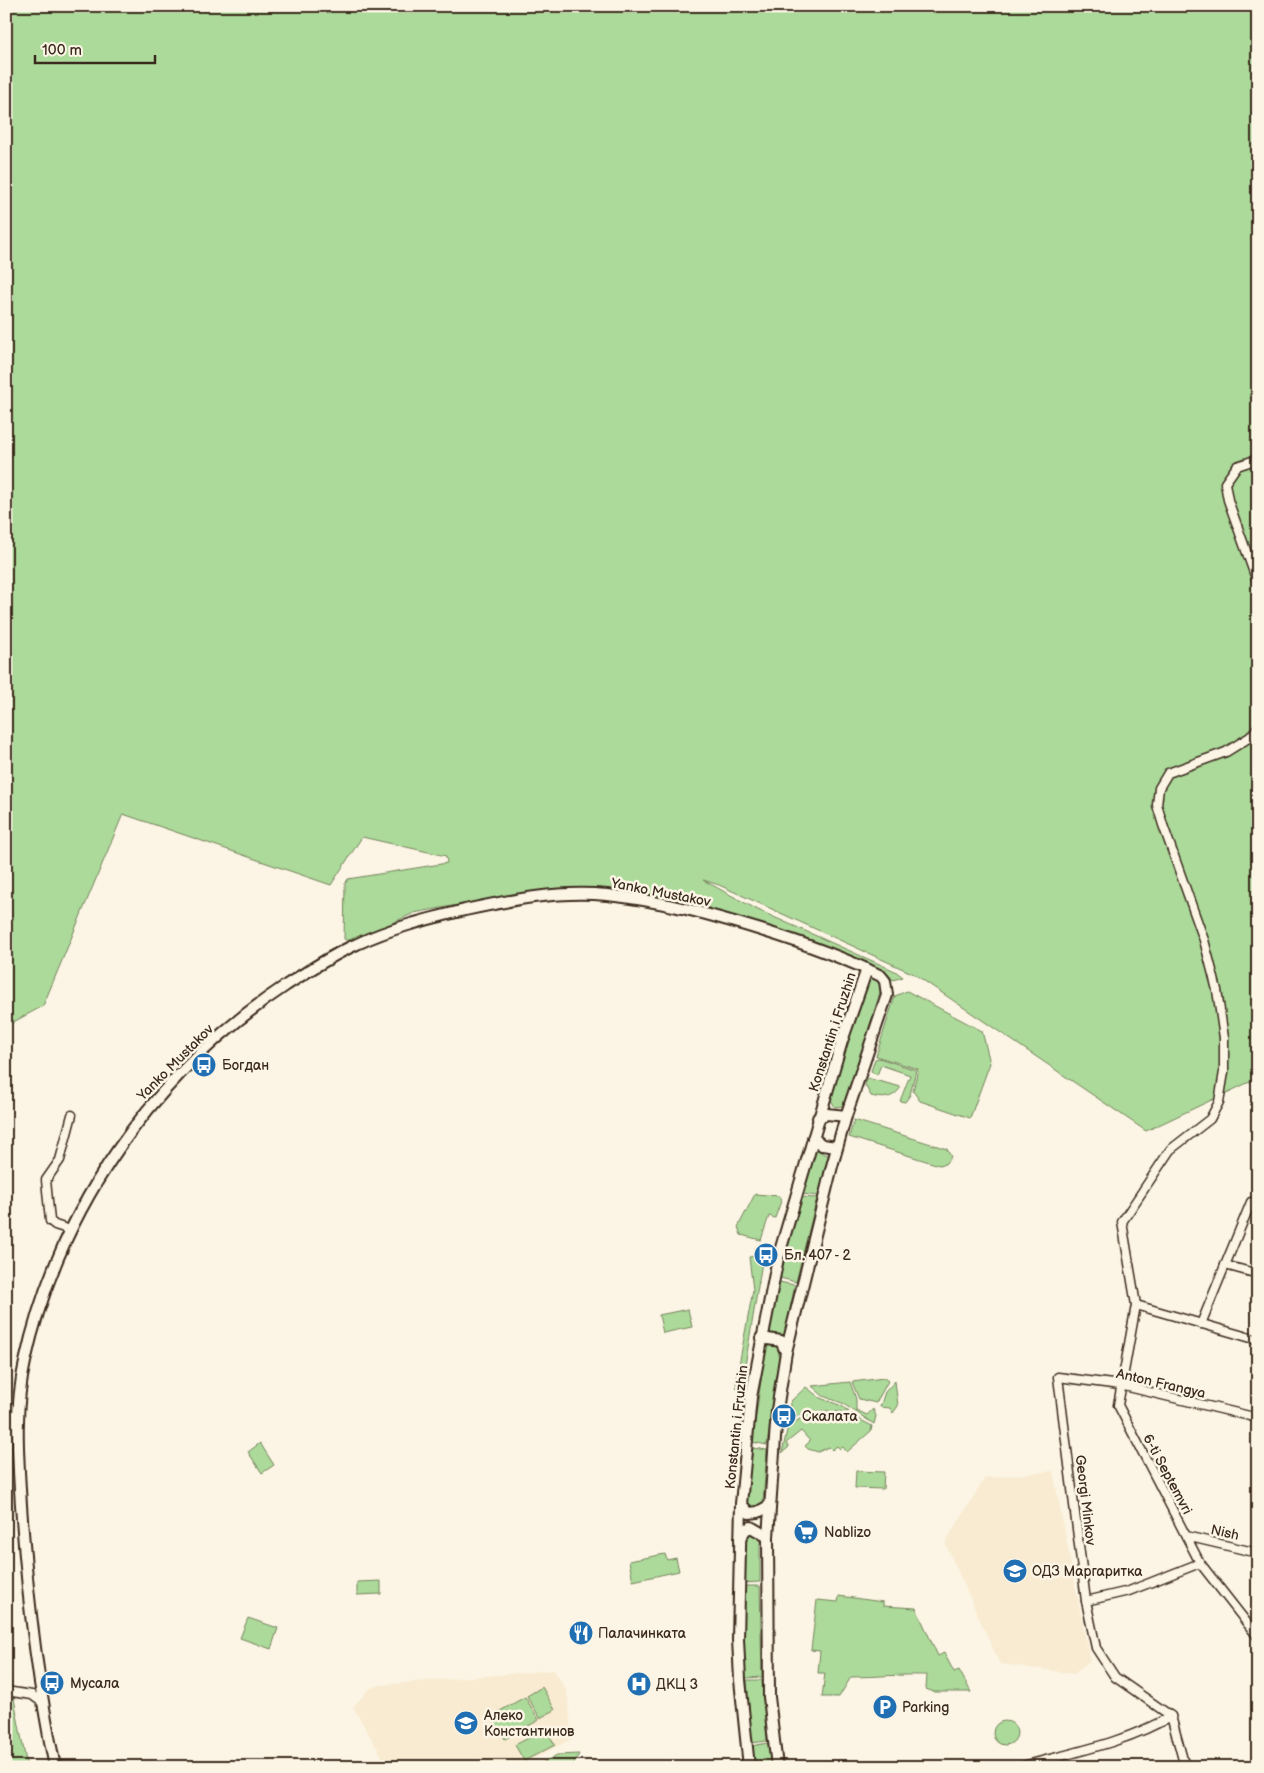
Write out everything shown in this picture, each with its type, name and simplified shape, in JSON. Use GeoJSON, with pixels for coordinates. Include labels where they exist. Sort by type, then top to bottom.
{"type":"FeatureCollection","features":[{"type":"Feature","properties":{"kind":"street"},"geometry":{"type":"LineString","coordinates":[[1258,459],[1237,466],[1225,483],[1228,500],[1258,584]]}},
{"type":"Feature","properties":{"kind":"street"},"geometry":{"type":"LineString","coordinates":[[1258,727],[1250,737],[1226,752],[1168,773],[1159,788],[1157,805],[1204,940],[1217,990],[1224,1038],[1224,1072],[1219,1102],[1210,1119],[1170,1150],[1122,1222],[1136,1305],[1258,1340]]}},
{"type":"Feature","properties":{"kind":"street","name":"Yanko Mustakov"},"geometry":{"type":"LineString","coordinates":[[55,1767],[43,1703],[25,1566],[16,1422],[24,1365],[34,1326],[70,1230],[105,1168],[148,1107],[192,1061],[235,1023],[307,972],[355,944],[414,923],[509,900],[552,895],[606,895],[690,910],[816,947],[868,969]]}},
{"type":"Feature","properties":{"kind":"street","name":"Konstantin i Fruzhin"},"geometry":{"type":"LineString","coordinates":[[749,1767],[739,1656],[741,1504],[751,1397],[778,1258],[818,1118],[842,1041],[868,969],[881,976],[885,981],[887,995],[842,1128],[786,1352],[777,1410],[768,1506],[769,1697],[777,1767]]}},
{"type":"Feature","properties":{"kind":"street"},"geometry":{"type":"LineString","coordinates":[[818,1118],[824,1114],[832,1113],[846,1116]]}},
{"type":"Feature","properties":{"kind":"street"},"geometry":{"type":"LineString","coordinates":[[832,1113],[841,1122],[842,1128]]}},
{"type":"Feature","properties":{"kind":"street"},"geometry":{"type":"LineString","coordinates":[[70,1230],[50,1221],[46,1180],[60,1160],[72,1115]]}},
{"type":"Feature","properties":{"kind":"street"},"geometry":{"type":"LineString","coordinates":[[813,1138],[822,1145],[837,1147]]}},
{"type":"Feature","properties":{"kind":"street"},"geometry":{"type":"LineString","coordinates":[[1201,1324],[1225,1265],[1255,1203]]}},
{"type":"Feature","properties":{"kind":"street"},"geometry":{"type":"LineString","coordinates":[[1225,1265],[1258,1274]]}},
{"type":"Feature","properties":{"kind":"street","name":"6-ti Septemvri"},"geometry":{"type":"LineString","coordinates":[[1136,1305],[1118,1405],[1200,1563],[1258,1637]]}},
{"type":"Feature","properties":{"kind":"street"},"geometry":{"type":"LineString","coordinates":[[761,1338],[781,1340],[786,1352]]}},
{"type":"Feature","properties":{"kind":"street","name":"Anton Frangya"},"geometry":{"type":"LineString","coordinates":[[1058,1378],[1120,1386],[1258,1418]]}},
{"type":"Feature","properties":{"kind":"street","name":"Georgi Minkov"},"geometry":{"type":"LineString","coordinates":[[1058,1378],[1086,1601],[1096,1648],[1114,1677],[1171,1716]]}},
{"type":"Feature","properties":{"kind":"street"},"geometry":{"type":"LineString","coordinates":[[6,1409],[16,1422]]}},
{"type":"Feature","properties":{"kind":"street"},"geometry":{"type":"LineString","coordinates":[[741,1504],[749,1513],[758,1512],[768,1506]]}},
{"type":"Feature","properties":{"kind":"street"},"geometry":{"type":"LineString","coordinates":[[740,1539],[745,1530],[751,1527],[768,1538]]}},
{"type":"Feature","properties":{"kind":"street","name":"Nish"},"geometry":{"type":"LineString","coordinates":[[1186,1536],[1258,1553]]}},
{"type":"Feature","properties":{"kind":"street"},"geometry":{"type":"LineString","coordinates":[[1086,1601],[1129,1590],[1200,1563]]}},
{"type":"Feature","properties":{"kind":"street"},"geometry":{"type":"LineString","coordinates":[[6,1690],[32,1694],[43,1703]]}},
{"type":"Feature","properties":{"kind":"street"},"geometry":{"type":"LineString","coordinates":[[1020,1767],[1109,1742],[1159,1724],[1171,1716],[1185,1767]]}},
{"type":"Feature","properties":{"kind":"shaded area","name":"ОДЗ Маргаритка"},"geometry":{"type":"Polygon","coordinates":[[[1053,1471],[1090,1661],[1074,1674],[1000,1664],[945,1543],[985,1478],[1053,1471]]]}},
{"type":"Feature","properties":{"kind":"shaded area","name":"Алеко Константинов"},"geometry":{"type":"Polygon","coordinates":[[[554,1670],[567,1691],[572,1739],[517,1767],[388,1767],[353,1707],[369,1689],[380,1685],[554,1670]]]}},
{"type":"Feature","properties":{"kind":"green space"},"geometry":{"type":"Polygon","coordinates":[[[6,6],[1258,6],[1258,1078],[1146,1131],[914,974],[719,885],[703,880],[758,910],[895,971],[903,977],[893,980],[887,973],[750,924],[685,906],[550,891],[506,896],[414,913],[350,942],[344,939],[345,884],[348,879],[447,863],[446,856],[362,837],[331,885],[123,814],[43,1006],[6,1026],[6,6]]]}},
{"type":"Feature","properties":{"kind":"green space"},"geometry":{"type":"Polygon","coordinates":[[[871,977],[880,978],[882,986],[846,1102],[842,1106],[835,1107],[829,1097],[867,979],[871,977]]]}},
{"type":"Feature","properties":{"kind":"green space"},"geometry":{"type":"Polygon","coordinates":[[[907,991],[982,1031],[990,1063],[970,1118],[920,1101],[913,1091],[918,1069],[876,1056],[895,996],[907,991]]]}},
{"type":"Feature","properties":{"kind":"green space"},"geometry":{"type":"Polygon","coordinates":[[[879,1058],[916,1070],[910,1095],[905,1102],[900,1101],[910,1075],[881,1065],[877,1075],[871,1071],[875,1059],[879,1058]]]}},
{"type":"Feature","properties":{"kind":"green space"},"geometry":{"type":"Polygon","coordinates":[[[867,1078],[901,1087],[895,1094],[888,1097],[871,1096],[865,1085],[867,1078]]]}},
{"type":"Feature","properties":{"kind":"green space"},"geometry":{"type":"Polygon","coordinates":[[[854,1120],[947,1149],[951,1157],[945,1164],[939,1165],[849,1137],[854,1120]]]}},
{"type":"Feature","properties":{"kind":"green space"},"geometry":{"type":"Polygon","coordinates":[[[814,1148],[830,1155],[818,1196],[802,1194],[814,1148]]]}},
{"type":"Feature","properties":{"kind":"green space"},"geometry":{"type":"Polygon","coordinates":[[[755,1194],[779,1196],[781,1201],[775,1218],[769,1216],[761,1240],[741,1235],[738,1227],[755,1194]]]}},
{"type":"Feature","properties":{"kind":"green space"},"geometry":{"type":"Polygon","coordinates":[[[801,1197],[817,1198],[796,1282],[780,1278],[801,1197]]]}},
{"type":"Feature","properties":{"kind":"green space"},"geometry":{"type":"Polygon","coordinates":[[[756,1247],[764,1250],[741,1390],[737,1389],[736,1381],[753,1290],[749,1257],[755,1256],[756,1247]]]}},
{"type":"Feature","properties":{"kind":"green space"},"geometry":{"type":"Polygon","coordinates":[[[779,1282],[795,1285],[784,1338],[774,1335],[767,1336],[779,1282]]]}},
{"type":"Feature","properties":{"kind":"green space"},"geometry":{"type":"Polygon","coordinates":[[[688,1309],[692,1327],[663,1333],[659,1315],[688,1309]]]}},
{"type":"Feature","properties":{"kind":"green space"},"geometry":{"type":"Polygon","coordinates":[[[776,1342],[780,1350],[767,1445],[752,1442],[766,1347],[768,1343],[776,1342]]]}},
{"type":"Feature","properties":{"kind":"green space"},"geometry":{"type":"Polygon","coordinates":[[[884,1378],[888,1381],[876,1403],[859,1399],[852,1382],[884,1378]]]}},
{"type":"Feature","properties":{"kind":"green space"},"geometry":{"type":"Polygon","coordinates":[[[895,1381],[898,1406],[893,1413],[890,1408],[880,1407],[885,1392],[895,1381]]]}},
{"type":"Feature","properties":{"kind":"green space"},"geometry":{"type":"Polygon","coordinates":[[[850,1382],[856,1399],[856,1410],[867,1415],[873,1409],[876,1416],[874,1424],[842,1403],[823,1396],[812,1386],[850,1382]]]}},
{"type":"Feature","properties":{"kind":"green space"},"geometry":{"type":"Polygon","coordinates":[[[806,1387],[820,1398],[842,1406],[849,1412],[813,1411],[795,1418],[790,1417],[791,1401],[806,1387]]]}},
{"type":"Feature","properties":{"kind":"green space"},"geometry":{"type":"Polygon","coordinates":[[[808,1414],[851,1415],[872,1426],[871,1431],[847,1452],[843,1447],[840,1449],[837,1446],[832,1450],[829,1447],[818,1452],[805,1446],[810,1441],[801,1431],[786,1443],[789,1447],[782,1453],[789,1421],[795,1422],[808,1414]]]}},
{"type":"Feature","properties":{"kind":"green space"},"geometry":{"type":"Polygon","coordinates":[[[260,1443],[274,1465],[262,1473],[248,1452],[260,1443]]]}},
{"type":"Feature","properties":{"kind":"green space"},"geometry":{"type":"Polygon","coordinates":[[[753,1448],[767,1450],[763,1502],[755,1509],[746,1501],[753,1448]]]}},
{"type":"Feature","properties":{"kind":"green space"},"geometry":{"type":"Polygon","coordinates":[[[856,1471],[884,1472],[883,1489],[855,1488],[856,1471]]]}},
{"type":"Feature","properties":{"kind":"green space"},"geometry":{"type":"Polygon","coordinates":[[[750,1532],[755,1533],[760,1540],[760,1582],[743,1583],[743,1540],[750,1532]]]}},
{"type":"Feature","properties":{"kind":"green space"},"geometry":{"type":"Polygon","coordinates":[[[665,1554],[667,1560],[676,1558],[679,1571],[633,1581],[629,1561],[665,1554]]]}},
{"type":"Feature","properties":{"kind":"green space"},"geometry":{"type":"Polygon","coordinates":[[[381,1581],[381,1594],[357,1595],[357,1582],[381,1581]]]}},
{"type":"Feature","properties":{"kind":"green space"},"geometry":{"type":"Polygon","coordinates":[[[743,1586],[760,1586],[762,1677],[745,1678],[743,1586]]]}},
{"type":"Feature","properties":{"kind":"green space"},"geometry":{"type":"Polygon","coordinates":[[[839,1596],[883,1602],[883,1606],[916,1608],[938,1656],[944,1653],[954,1672],[959,1670],[971,1692],[934,1692],[926,1689],[927,1675],[898,1675],[851,1677],[839,1697],[822,1697],[825,1673],[818,1673],[820,1651],[811,1650],[817,1600],[838,1602],[839,1596]]]}},
{"type":"Feature","properties":{"kind":"green space"},"geometry":{"type":"Polygon","coordinates":[[[248,1618],[278,1628],[271,1649],[240,1638],[248,1618]]]}},
{"type":"Feature","properties":{"kind":"green space"},"geometry":{"type":"Polygon","coordinates":[[[6,1656],[7,1662],[27,1767],[6,1767],[6,1656]]]}},
{"type":"Feature","properties":{"kind":"green space"},"geometry":{"type":"Polygon","coordinates":[[[747,1680],[762,1680],[767,1741],[751,1743],[747,1680]]]}},
{"type":"Feature","properties":{"kind":"green space"},"geometry":{"type":"Polygon","coordinates":[[[542,1687],[555,1710],[540,1718],[527,1696],[542,1687]]]}},
{"type":"Feature","properties":{"kind":"green space"},"geometry":{"type":"Polygon","coordinates":[[[525,1697],[539,1720],[505,1739],[491,1716],[525,1697]]]}},
{"type":"Feature","properties":{"kind":"green space"},"geometry":{"type":"Polygon","coordinates":[[[1005,1721],[1014,1724],[1017,1733],[1014,1742],[1005,1745],[996,1742],[993,1733],[996,1724],[1005,1721]]]}},
{"type":"Feature","properties":{"kind":"green space"},"geometry":{"type":"Polygon","coordinates":[[[546,1729],[555,1745],[524,1761],[515,1745],[546,1729]]]}},
{"type":"Feature","properties":{"kind":"green space"},"geometry":{"type":"Polygon","coordinates":[[[768,1743],[771,1767],[755,1767],[751,1746],[768,1743]]]}},
{"type":"Feature","properties":{"kind":"green space"},"geometry":{"type":"Polygon","coordinates":[[[579,1754],[572,1767],[535,1767],[557,1755],[579,1754]]]}},
{"type":"Feature","properties":{"kind":"place","name":"Богдан"},"geometry":{"type":"Point","coordinates":[204,1065]}},
{"type":"Feature","properties":{"kind":"place","name":"Бл. 407 - 2"},"geometry":{"type":"Point","coordinates":[766,1255]}},
{"type":"Feature","properties":{"kind":"place","name":"Скалата"},"geometry":{"type":"Point","coordinates":[784,1416]}},
{"type":"Feature","properties":{"kind":"place","name":"Nablizo"},"geometry":{"type":"Point","coordinates":[806,1532]}},
{"type":"Feature","properties":{"kind":"place","name":"ОДЗ Маргаритка"},"geometry":{"type":"Point","coordinates":[1015,1571]}},
{"type":"Feature","properties":{"kind":"place","name":"Палачинката"},"geometry":{"type":"Point","coordinates":[581,1633]}},
{"type":"Feature","properties":{"kind":"place","name":"Мусала"},"geometry":{"type":"Point","coordinates":[52,1683]}},
{"type":"Feature","properties":{"kind":"place","name":"ДКЦ 3"},"geometry":{"type":"Point","coordinates":[639,1684]}},
{"type":"Feature","properties":{"kind":"place","name":"Parking"},"geometry":{"type":"Point","coordinates":[885,1707]}},
{"type":"Feature","properties":{"kind":"place","name":"Алеко Константинов"},"geometry":{"type":"Point","coordinates":[466,1723]}}]}
